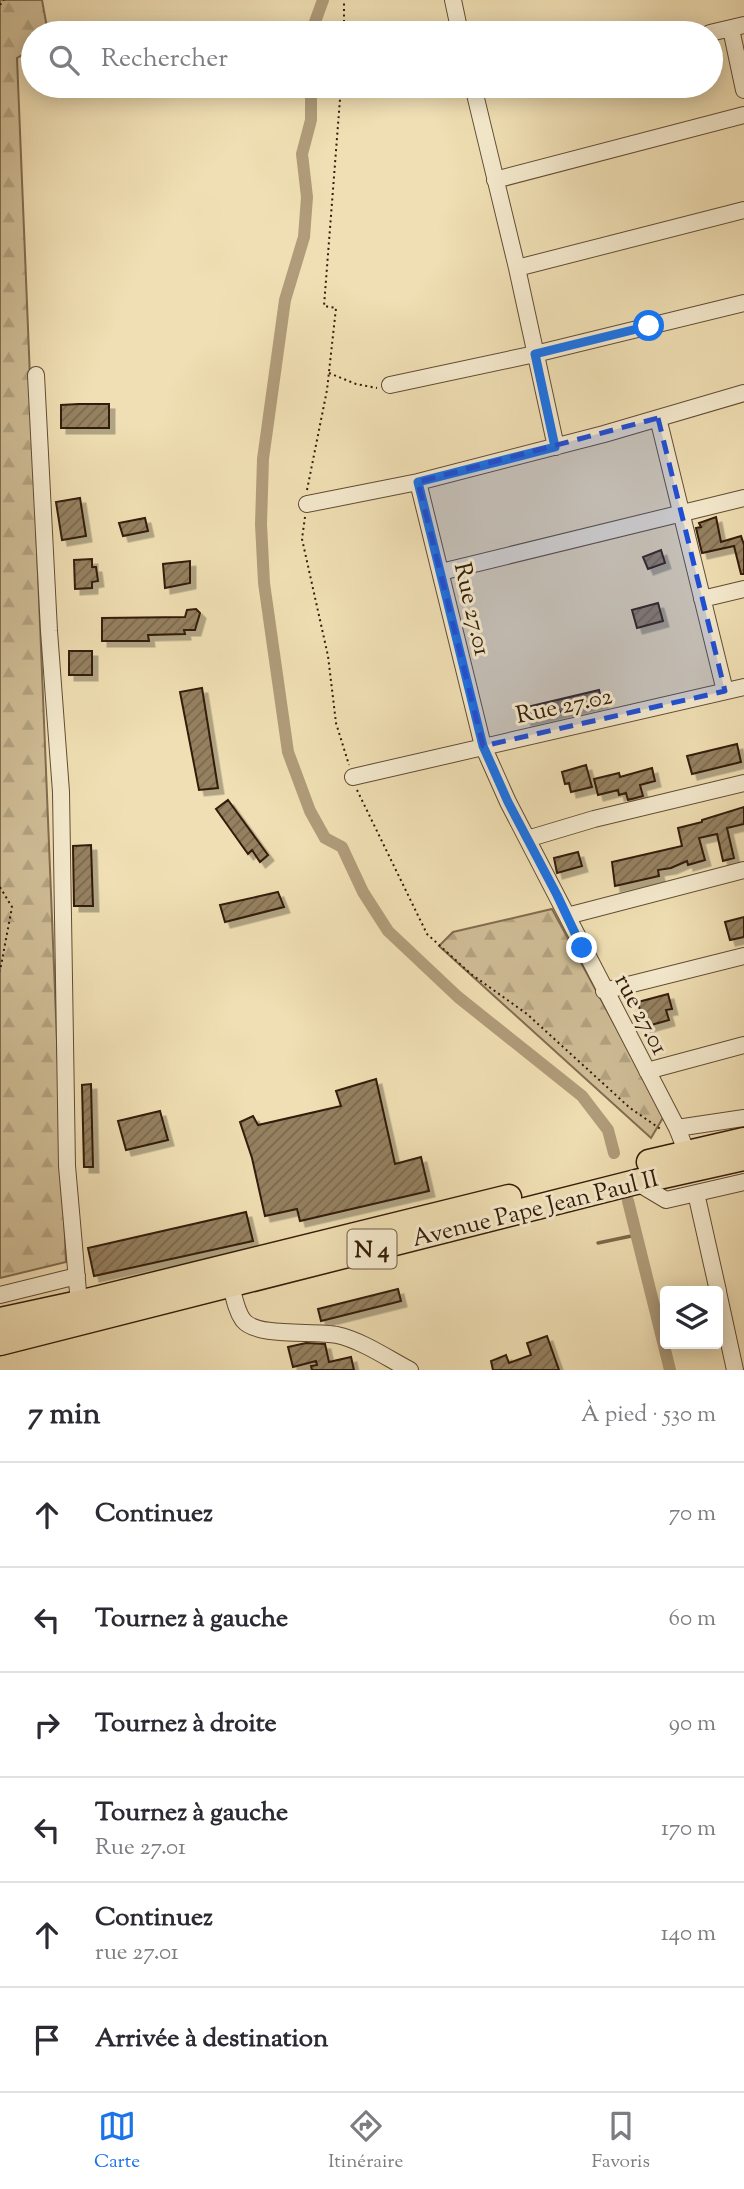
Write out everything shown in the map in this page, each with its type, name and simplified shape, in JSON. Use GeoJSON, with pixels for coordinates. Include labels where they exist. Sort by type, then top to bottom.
{"type":"FeatureCollection","features":[{"type":"Feature","properties":{"kind":"highway","name":"Avenue Pape Jean Paul II"},"geometry":{"type":"LineString","coordinates":[[0,1320],[744,1140]]}},
{"type":"Feature","properties":{"kind":"highway","name":"Avenue Pape Jean Paul II"},"geometry":{"type":"LineString","coordinates":[[0,1343],[636,1182],[744,1158]]}},
{"type":"Feature","properties":{"kind":"street"},"geometry":{"type":"LineString","coordinates":[[455,0],[458,21]]}},
{"type":"Feature","properties":{"kind":"street"},"geometry":{"type":"LineString","coordinates":[[738,27],[744,90]]}},
{"type":"Feature","properties":{"kind":"street"},"geometry":{"type":"LineString","coordinates":[[481,98],[495,180],[517,268],[555,447]]}},
{"type":"Feature","properties":{"kind":"street"},"geometry":{"type":"LineString","coordinates":[[495,180],[744,115]]}},
{"type":"Feature","properties":{"kind":"street"},"geometry":{"type":"LineString","coordinates":[[517,268],[744,210]]}},
{"type":"Feature","properties":{"kind":"street"},"geometry":{"type":"LineString","coordinates":[[390,385],[535,354],[744,303]]}},
{"type":"Feature","properties":{"kind":"street"},"geometry":{"type":"LineString","coordinates":[[36,375],[49,631],[61,792],[67,1166],[79,1303]]}},
{"type":"Feature","properties":{"kind":"street"},"geometry":{"type":"LineString","coordinates":[[307,504],[418,482],[555,447],[744,393]]}},
{"type":"Feature","properties":{"kind":"street"},"geometry":{"type":"LineString","coordinates":[[658,418],[725,691]]}},
{"type":"Feature","properties":{"kind":"street","name":"Rue 27.01"},"geometry":{"type":"LineString","coordinates":[[418,482],[483,746]]}},
{"type":"Feature","properties":{"kind":"street"},"geometry":{"type":"LineString","coordinates":[[441,572],[744,498]]}},
{"type":"Feature","properties":{"kind":"street"},"geometry":{"type":"LineString","coordinates":[[702,600],[744,589]]}},
{"type":"Feature","properties":{"kind":"street","name":"Rue 27.02"},"geometry":{"type":"LineString","coordinates":[[353,777],[744,687]]}},
{"type":"Feature","properties":{"kind":"street","name":"rue 27.01"},"geometry":{"type":"LineString","coordinates":[[483,746],[496,778],[677,1128],[687,1153]]}},
{"type":"Feature","properties":{"kind":"street"},"geometry":{"type":"LineString","coordinates":[[527,839],[594,819],[744,783]]}},
{"type":"Feature","properties":{"kind":"street"},"geometry":{"type":"LineString","coordinates":[[567,916],[744,870]]}},
{"type":"Feature","properties":{"kind":"street"},"geometry":{"type":"LineString","coordinates":[[604,990],[744,956]]}},
{"type":"Feature","properties":{"kind":"street"},"geometry":{"type":"LineString","coordinates":[[647,1071],[744,1045]]}},
{"type":"Feature","properties":{"kind":"street"},"geometry":{"type":"LineString","coordinates":[[677,1128],[744,1118]]}},
{"type":"Feature","properties":{"kind":"street"},"geometry":{"type":"LineString","coordinates":[[636,1182],[666,1200],[744,1182]]}},
{"type":"Feature","properties":{"kind":"street"},"geometry":{"type":"LineString","coordinates":[[696,1193],[717,1286]]}},
{"type":"Feature","properties":{"kind":"street"},"geometry":{"type":"LineString","coordinates":[[0,1295],[77,1276]]}},
{"type":"Feature","properties":{"kind":"street"},"geometry":{"type":"LineString","coordinates":[[231,1285],[236,1308],[245,1323],[262,1330],[334,1335],[351,1339],[410,1370]]}},
{"type":"Feature","properties":{"kind":"street"},"geometry":{"type":"LineString","coordinates":[[723,1315],[735,1370]]}},
{"type":"Feature","properties":{"kind":"path"},"geometry":{"type":"LineString","coordinates":[[0,5],[4,0]]}},
{"type":"Feature","properties":{"kind":"path"},"geometry":{"type":"LineString","coordinates":[[344,0],[344,21]]}},
{"type":"Feature","properties":{"kind":"path"},"geometry":{"type":"LineString","coordinates":[[340,98],[324,306],[336,308],[327,390],[307,483],[302,539],[328,656],[336,723],[353,777],[427,934],[471,974],[527,1014],[630,1108],[663,1130],[677,1128]]}},
{"type":"Feature","properties":{"kind":"path"},"geometry":{"type":"LineString","coordinates":[[328,373],[356,384],[377,388],[390,385]]}},
{"type":"Feature","properties":{"kind":"path"},"geometry":{"type":"LineString","coordinates":[[0,887],[12,907],[0,971]]}},
{"type":"Feature","properties":{"kind":"highlighted area"},"geometry":{"type":"Polygon","coordinates":[[[658,418],[725,691],[483,746],[418,482],[658,418]]]}},
{"type":"Feature","properties":{"kind":"green space"},"geometry":{"type":"Polygon","coordinates":[[[0,0],[42,0],[46,21],[21,21],[21,56],[17,58],[66,1262],[0,1278],[0,0]]]}},
{"type":"Feature","properties":{"kind":"green space"},"geometry":{"type":"Polygon","coordinates":[[[552,909],[664,1116],[651,1138],[439,946],[453,932],[552,909]]]}},
{"type":"Feature","properties":{"kind":"building"},"geometry":{"type":"Polygon","coordinates":[[[109,404],[109,428],[61,428],[61,405],[109,404]]]}},
{"type":"Feature","properties":{"kind":"building"},"geometry":{"type":"Polygon","coordinates":[[[80,498],[86,536],[62,540],[56,502],[80,498]]]}},
{"type":"Feature","properties":{"kind":"building"},"geometry":{"type":"Polygon","coordinates":[[[716,517],[721,542],[741,536],[744,545],[744,574],[741,574],[734,546],[702,553],[696,528],[701,527],[699,523],[716,517]]]}},
{"type":"Feature","properties":{"kind":"building"},"geometry":{"type":"Polygon","coordinates":[[[145,518],[148,531],[123,536],[119,523],[145,518]]]}},
{"type":"Feature","properties":{"kind":"building"},"geometry":{"type":"Polygon","coordinates":[[[661,550],[665,563],[648,569],[643,557],[661,550]]]}},
{"type":"Feature","properties":{"kind":"building"},"geometry":{"type":"Polygon","coordinates":[[[92,559],[92,567],[96,567],[98,581],[92,582],[92,588],[75,589],[74,560],[92,559]]]}},
{"type":"Feature","properties":{"kind":"building"},"geometry":{"type":"Polygon","coordinates":[[[190,561],[190,583],[165,588],[163,564],[190,561]]]}},
{"type":"Feature","properties":{"kind":"building"},"geometry":{"type":"Polygon","coordinates":[[[658,603],[663,621],[637,628],[632,610],[658,603]]]}},
{"type":"Feature","properties":{"kind":"building"},"geometry":{"type":"Polygon","coordinates":[[[196,609],[200,613],[195,630],[184,630],[185,634],[148,635],[149,641],[102,641],[102,618],[185,617],[187,610],[196,609]]]}},
{"type":"Feature","properties":{"kind":"building"},"geometry":{"type":"Polygon","coordinates":[[[69,651],[92,651],[92,675],[69,675],[69,651]]]}},
{"type":"Feature","properties":{"kind":"building"},"geometry":{"type":"Polygon","coordinates":[[[202,688],[218,788],[199,790],[180,692],[202,688]]]}},
{"type":"Feature","properties":{"kind":"building"},"geometry":{"type":"Polygon","coordinates":[[[599,690],[602,702],[526,720],[523,708],[599,690]]]}},
{"type":"Feature","properties":{"kind":"building"},"geometry":{"type":"Polygon","coordinates":[[[737,744],[741,762],[692,774],[687,756],[737,744]]]}},
{"type":"Feature","properties":{"kind":"building"},"geometry":{"type":"Polygon","coordinates":[[[586,765],[592,787],[571,792],[569,783],[565,784],[562,772],[586,765]]]}},
{"type":"Feature","properties":{"kind":"building"},"geometry":{"type":"Polygon","coordinates":[[[652,768],[655,781],[640,785],[643,796],[628,800],[626,793],[619,795],[618,790],[598,795],[594,779],[619,773],[620,777],[652,768]]]}},
{"type":"Feature","properties":{"kind":"building"},"geometry":{"type":"Polygon","coordinates":[[[228,800],[268,855],[260,862],[252,850],[248,854],[216,809],[228,800]]]}},
{"type":"Feature","properties":{"kind":"building"},"geometry":{"type":"Polygon","coordinates":[[[744,807],[744,824],[727,828],[734,858],[723,861],[717,834],[699,838],[705,860],[688,865],[687,861],[658,870],[659,876],[615,886],[612,862],[682,846],[678,828],[744,807]]]}},
{"type":"Feature","properties":{"kind":"building"},"geometry":{"type":"Polygon","coordinates":[[[91,845],[93,906],[74,906],[73,846],[91,845]]]}},
{"type":"Feature","properties":{"kind":"building"},"geometry":{"type":"Polygon","coordinates":[[[578,852],[582,866],[557,873],[554,858],[578,852]]]}},
{"type":"Feature","properties":{"kind":"building"},"geometry":{"type":"Polygon","coordinates":[[[278,892],[284,907],[225,922],[220,905],[278,892]]]}},
{"type":"Feature","properties":{"kind":"building"},"geometry":{"type":"Polygon","coordinates":[[[744,917],[744,937],[730,940],[725,922],[744,917]]]}},
{"type":"Feature","properties":{"kind":"building"},"geometry":{"type":"Polygon","coordinates":[[[668,994],[672,1009],[666,1010],[669,1020],[644,1027],[638,1002],[668,994]]]}},
{"type":"Feature","properties":{"kind":"building"},"geometry":{"type":"Polygon","coordinates":[[[376,1079],[395,1164],[421,1157],[429,1191],[300,1221],[297,1209],[265,1216],[252,1158],[240,1122],[253,1116],[258,1125],[341,1106],[336,1091],[376,1079]]]}},
{"type":"Feature","properties":{"kind":"building"},"geometry":{"type":"Polygon","coordinates":[[[91,1084],[93,1167],[84,1167],[82,1085],[91,1084]]]}},
{"type":"Feature","properties":{"kind":"building"},"geometry":{"type":"Polygon","coordinates":[[[160,1111],[168,1140],[126,1150],[118,1121],[160,1111]]]}},
{"type":"Feature","properties":{"kind":"building"},"geometry":{"type":"Polygon","coordinates":[[[246,1212],[253,1241],[94,1276],[88,1248],[246,1212]]]}},
{"type":"Feature","properties":{"kind":"building"},"geometry":{"type":"Polygon","coordinates":[[[398,1289],[401,1301],[321,1321],[318,1309],[398,1289]]]}},
{"type":"Feature","properties":{"kind":"building"},"geometry":{"type":"Polygon","coordinates":[[[547,1336],[559,1370],[493,1370],[491,1361],[506,1355],[509,1363],[531,1355],[527,1343],[547,1336]]]}},
{"type":"Feature","properties":{"kind":"building"},"geometry":{"type":"Polygon","coordinates":[[[306,1343],[325,1344],[329,1362],[351,1357],[354,1370],[312,1370],[311,1366],[317,1365],[316,1361],[293,1367],[288,1347],[306,1343]]]}},
{"type":"Feature","properties":{"kind":"waterway"},"geometry":{"type":"LineString","coordinates":[[315,21],[323,0]]}},
{"type":"Feature","properties":{"kind":"waterway"},"geometry":{"type":"LineString","coordinates":[[311,98],[311,120],[302,154],[307,197],[304,237],[285,300],[263,459],[261,524],[264,583],[288,752],[310,811],[325,838],[342,847],[363,892],[388,931],[458,997],[582,1096],[608,1130],[614,1153]]}},
{"type":"Feature","properties":{"kind":"waterway"},"geometry":{"type":"LineString","coordinates":[[628,1201],[670,1370]]}},
{"type":"Feature","properties":{"kind":"waterway"},"geometry":{"type":"LineString","coordinates":[[598,1243],[636,1235]]}},
{"type":"Feature","properties":{"kind":"route"},"geometry":{"type":"LineString","coordinates":[[582,948],[496,778],[483,746],[418,482],[555,447],[535,354],[649,326]]}}]}
